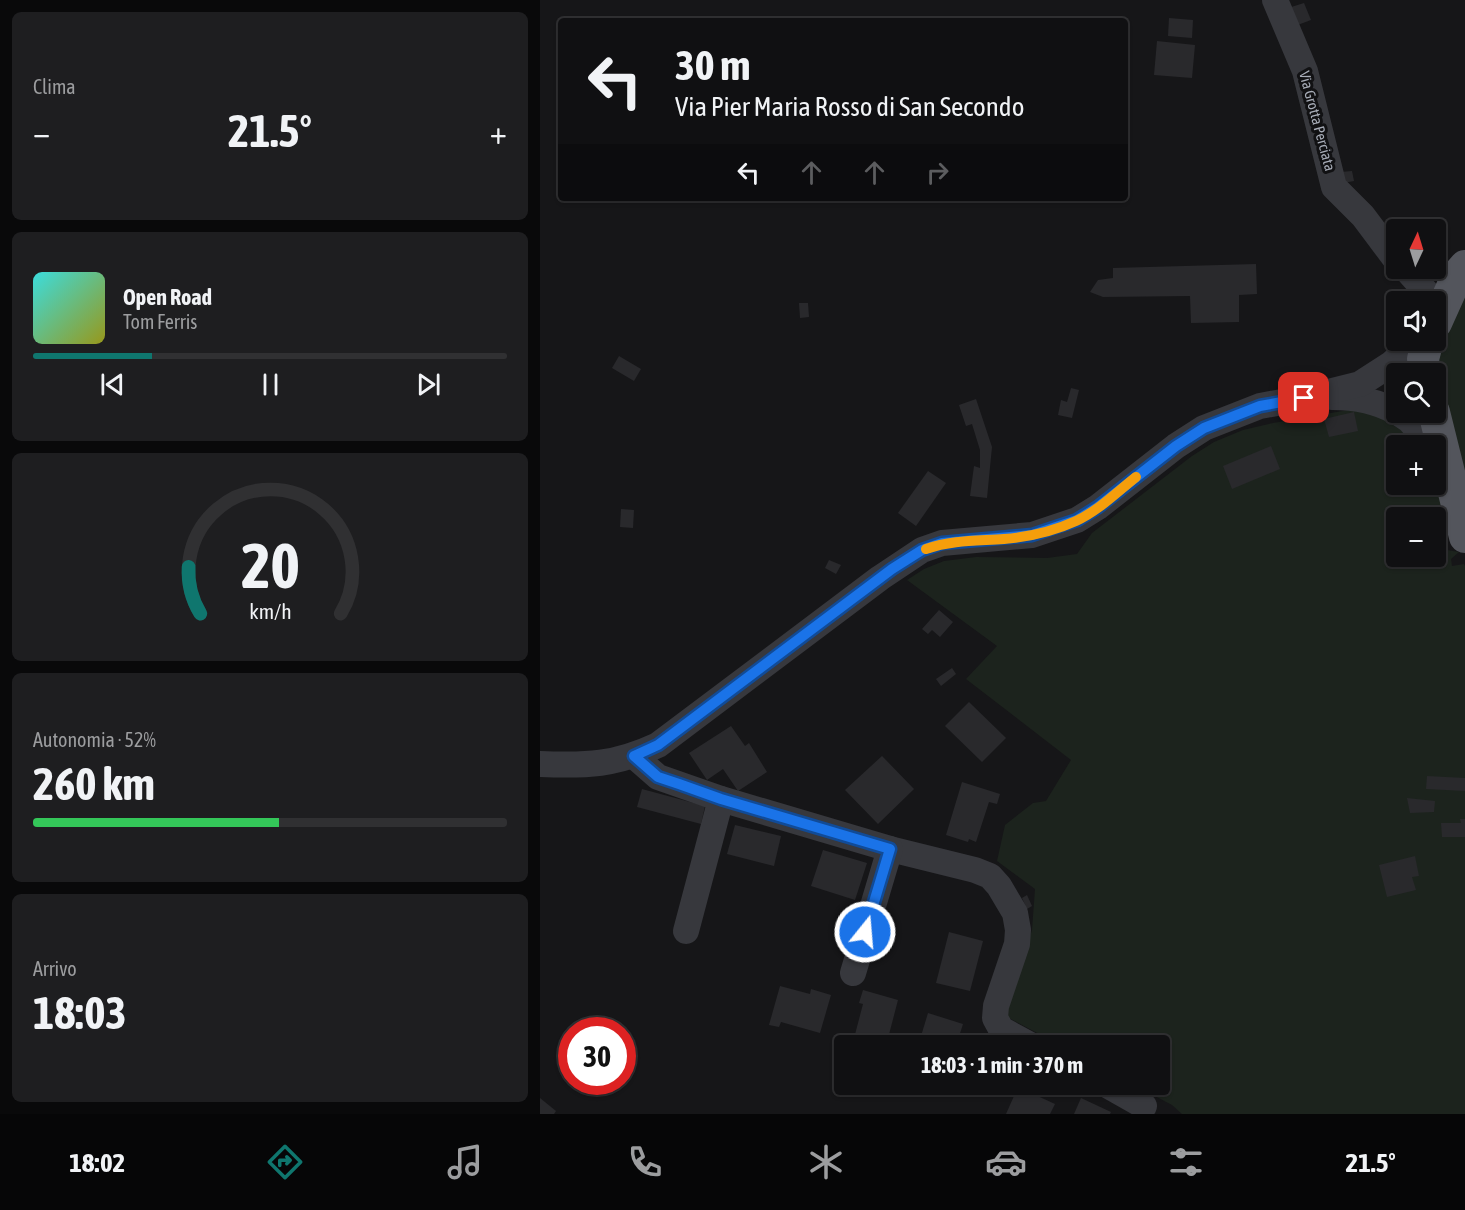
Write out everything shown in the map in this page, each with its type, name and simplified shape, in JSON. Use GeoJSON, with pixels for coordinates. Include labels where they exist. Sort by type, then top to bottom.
{"type":"FeatureCollection","features":[{"type":"Feature","properties":{"kind":"main road"},"geometry":{"type":"LineString","coordinates":[[1446,296],[1458,274],[1465,267]]}},
{"type":"Feature","properties":{"kind":"main road"},"geometry":{"type":"LineString","coordinates":[[1446,480],[1465,537]]}},
{"type":"Feature","properties":{"kind":"street","name":"Via Grotta Perciata"},"geometry":{"type":"LineString","coordinates":[[1275,0],[1305,71],[1334,187],[1363,216],[1386,247]]}},
{"type":"Feature","properties":{"kind":"street"},"geometry":{"type":"LineString","coordinates":[[540,764],[581,766],[608,763],[634,756],[658,745],[922,550],[952,542],[1032,535],[1077,520],[1098,507],[1176,446],[1204,428],[1260,406],[1360,384],[1391,364],[1405,351]]}},
{"type":"Feature","properties":{"kind":"street"},"geometry":{"type":"LineString","coordinates":[[1304,398],[1349,397],[1386,408]]}},
{"type":"Feature","properties":{"kind":"street"},"geometry":{"type":"LineString","coordinates":[[1412,423],[1422,435]]}},
{"type":"Feature","properties":{"kind":"street"},"geometry":{"type":"LineString","coordinates":[[634,756],[658,777],[721,799],[990,876],[999,886],[1015,913],[1018,930],[1017,945],[996,1006],[995,1018],[1001,1029],[1012,1035]]}},
{"type":"Feature","properties":{"kind":"street"},"geometry":{"type":"LineString","coordinates":[[686,931],[721,799]]}},
{"type":"Feature","properties":{"kind":"street"},"geometry":{"type":"LineString","coordinates":[[853,973],[890,849]]}},
{"type":"Feature","properties":{"kind":"street"},"geometry":{"type":"LineString","coordinates":[[1124,1095],[1144,1106]]}},
{"type":"Feature","properties":{"kind":"shaded area"},"geometry":{"type":"Polygon","coordinates":[[[1465,285],[1465,504],[1445,423],[1446,363],[1432,363],[1437,351],[1446,351],[1446,330],[1465,285]]]}},
{"type":"Feature","properties":{"kind":"shaded area"},"geometry":{"type":"Polygon","coordinates":[[[1354,409],[1386,418],[1386,423],[1398,423],[1412,435],[1386,435],[1386,495],[1444,495],[1454,530],[1446,537],[1446,507],[1386,507],[1386,567],[1446,567],[1446,546],[1447,550],[1459,552],[1451,559],[1452,566],[1464,564],[1465,566],[1465,1114],[1182,1114],[1172,1105],[1153,1095],[1170,1095],[1170,1035],[1041,1035],[1005,1016],[1032,930],[1035,889],[997,861],[1005,825],[1033,803],[1046,801],[1071,760],[966,679],[997,646],[907,580],[924,569],[944,561],[976,557],[1047,558],[1077,554],[1092,533],[1192,456],[1214,442],[1243,430],[1354,409]]]}},
{"type":"Feature","properties":{"kind":"building"},"geometry":{"type":"Polygon","coordinates":[[[1304,3],[1311,20],[1295,26],[1288,8],[1304,3]]]}},
{"type":"Feature","properties":{"kind":"building"},"geometry":{"type":"Polygon","coordinates":[[[1169,18],[1193,20],[1192,38],[1168,36],[1169,18]]]}},
{"type":"Feature","properties":{"kind":"building"},"geometry":{"type":"Polygon","coordinates":[[[1157,41],[1195,45],[1192,78],[1154,75],[1157,41]]]}},
{"type":"Feature","properties":{"kind":"building"},"geometry":{"type":"Polygon","coordinates":[[[1352,171],[1354,181],[1343,183],[1341,172],[1352,171]]]}},
{"type":"Feature","properties":{"kind":"building"},"geometry":{"type":"Polygon","coordinates":[[[1256,264],[1257,294],[1239,295],[1239,322],[1191,323],[1190,296],[1103,297],[1090,292],[1098,280],[1113,278],[1113,268],[1256,264]]]}},
{"type":"Feature","properties":{"kind":"building"},"geometry":{"type":"Polygon","coordinates":[[[799,303],[808,303],[809,317],[800,318],[799,303]]]}},
{"type":"Feature","properties":{"kind":"building"},"geometry":{"type":"Polygon","coordinates":[[[619,356],[641,369],[634,381],[612,368],[619,356]]]}},
{"type":"Feature","properties":{"kind":"building"},"geometry":{"type":"Polygon","coordinates":[[[1071,388],[1079,390],[1072,418],[1058,415],[1061,400],[1067,402],[1071,388]]]}},
{"type":"Feature","properties":{"kind":"building"},"geometry":{"type":"Polygon","coordinates":[[[976,399],[992,447],[987,498],[970,496],[974,466],[980,468],[980,450],[972,424],[966,426],[959,405],[976,399]]]}},
{"type":"Feature","properties":{"kind":"building"},"geometry":{"type":"Polygon","coordinates":[[[1354,412],[1358,431],[1329,437],[1324,419],[1354,412]]]}},
{"type":"Feature","properties":{"kind":"building"},"geometry":{"type":"Polygon","coordinates":[[[1271,446],[1280,469],[1232,489],[1223,466],[1271,446]]]}},
{"type":"Feature","properties":{"kind":"building"},"geometry":{"type":"Polygon","coordinates":[[[928,471],[946,483],[916,526],[898,513],[928,471]]]}},
{"type":"Feature","properties":{"kind":"building"},"geometry":{"type":"Polygon","coordinates":[[[621,509],[634,510],[633,528],[620,527],[621,509]]]}},
{"type":"Feature","properties":{"kind":"building"},"geometry":{"type":"Polygon","coordinates":[[[829,560],[841,565],[836,574],[825,568],[829,560]]]}},
{"type":"Feature","properties":{"kind":"building"},"geometry":{"type":"Polygon","coordinates":[[[939,610],[953,622],[940,637],[932,630],[928,634],[922,629],[939,610]]]}},
{"type":"Feature","properties":{"kind":"building"},"geometry":{"type":"Polygon","coordinates":[[[952,668],[956,674],[941,686],[936,679],[952,668]]]}},
{"type":"Feature","properties":{"kind":"building"},"geometry":{"type":"Polygon","coordinates":[[[969,702],[1006,738],[982,762],[945,726],[969,702]]]}},
{"type":"Feature","properties":{"kind":"building"},"geometry":{"type":"Polygon","coordinates":[[[731,726],[745,746],[749,743],[767,772],[738,791],[723,769],[707,780],[689,753],[731,726]]]}},
{"type":"Feature","properties":{"kind":"building"},"geometry":{"type":"Polygon","coordinates":[[[882,756],[914,789],[878,824],[845,790],[882,756]]]}},
{"type":"Feature","properties":{"kind":"building"},"geometry":{"type":"Polygon","coordinates":[[[1427,776],[1465,778],[1465,791],[1426,789],[1427,776]]]}},
{"type":"Feature","properties":{"kind":"building"},"geometry":{"type":"Polygon","coordinates":[[[962,782],[1000,794],[997,804],[989,802],[976,842],[969,839],[968,842],[946,835],[962,782]]]}},
{"type":"Feature","properties":{"kind":"building"},"geometry":{"type":"Polygon","coordinates":[[[642,789],[705,806],[701,824],[637,807],[642,789]]]}},
{"type":"Feature","properties":{"kind":"building"},"geometry":{"type":"Polygon","coordinates":[[[1407,798],[1435,801],[1434,812],[1410,813],[1407,798]]]}},
{"type":"Feature","properties":{"kind":"building"},"geometry":{"type":"Polygon","coordinates":[[[1460,819],[1465,819],[1465,837],[1442,837],[1441,823],[1461,823],[1460,819]]]}},
{"type":"Feature","properties":{"kind":"building"},"geometry":{"type":"Polygon","coordinates":[[[735,825],[781,836],[774,866],[727,854],[735,825]]]}},
{"type":"Feature","properties":{"kind":"building"},"geometry":{"type":"Polygon","coordinates":[[[823,850],[867,863],[855,900],[811,886],[823,850]]]}},
{"type":"Feature","properties":{"kind":"building"},"geometry":{"type":"Polygon","coordinates":[[[1415,856],[1419,876],[1412,877],[1416,890],[1387,897],[1379,865],[1415,856]]]}},
{"type":"Feature","properties":{"kind":"building"},"geometry":{"type":"Polygon","coordinates":[[[1027,895],[1032,906],[1027,909],[1022,898],[1027,895]]]}},
{"type":"Feature","properties":{"kind":"building"},"geometry":{"type":"Polygon","coordinates":[[[949,932],[983,941],[970,991],[936,983],[949,932]]]}},
{"type":"Feature","properties":{"kind":"building"},"geometry":{"type":"Polygon","coordinates":[[[780,986],[810,994],[811,989],[831,995],[820,1033],[781,1022],[779,1027],[769,1025],[780,986]]]}},
{"type":"Feature","properties":{"kind":"building"},"geometry":{"type":"Polygon","coordinates":[[[863,990],[898,1000],[889,1035],[855,1035],[863,1004],[859,1003],[863,990]]]}},
{"type":"Feature","properties":{"kind":"building"},"geometry":{"type":"Polygon","coordinates":[[[928,1013],[963,1024],[960,1035],[921,1035],[928,1013]]]}},
{"type":"Feature","properties":{"kind":"building"},"geometry":{"type":"Polygon","coordinates":[[[1014,1095],[1035,1095],[1055,1104],[1050,1114],[1006,1114],[1014,1095]]]}},
{"type":"Feature","properties":{"kind":"building"},"geometry":{"type":"Polygon","coordinates":[[[540,1098],[556,1111],[554,1114],[540,1114],[540,1098]]]}},
{"type":"Feature","properties":{"kind":"building"},"geometry":{"type":"Polygon","coordinates":[[[1081,1098],[1111,1112],[1110,1114],[1074,1114],[1081,1098]]]}},
{"type":"Feature","properties":{"kind":"slow traffic"},"geometry":{"type":"LineString","coordinates":[[926,549],[942,543],[1005,539],[1056,528],[1077,520],[1098,507],[1136,477]]}},
{"type":"Feature","properties":{"kind":"route"},"geometry":{"type":"LineString","coordinates":[[865,932],[890,849],[721,799],[658,777],[634,756],[658,745],[892,569],[922,550],[942,543],[962,540],[1005,539],[1032,535],[1077,520],[1098,507],[1176,446],[1204,428],[1260,406],[1304,398]]}}]}
